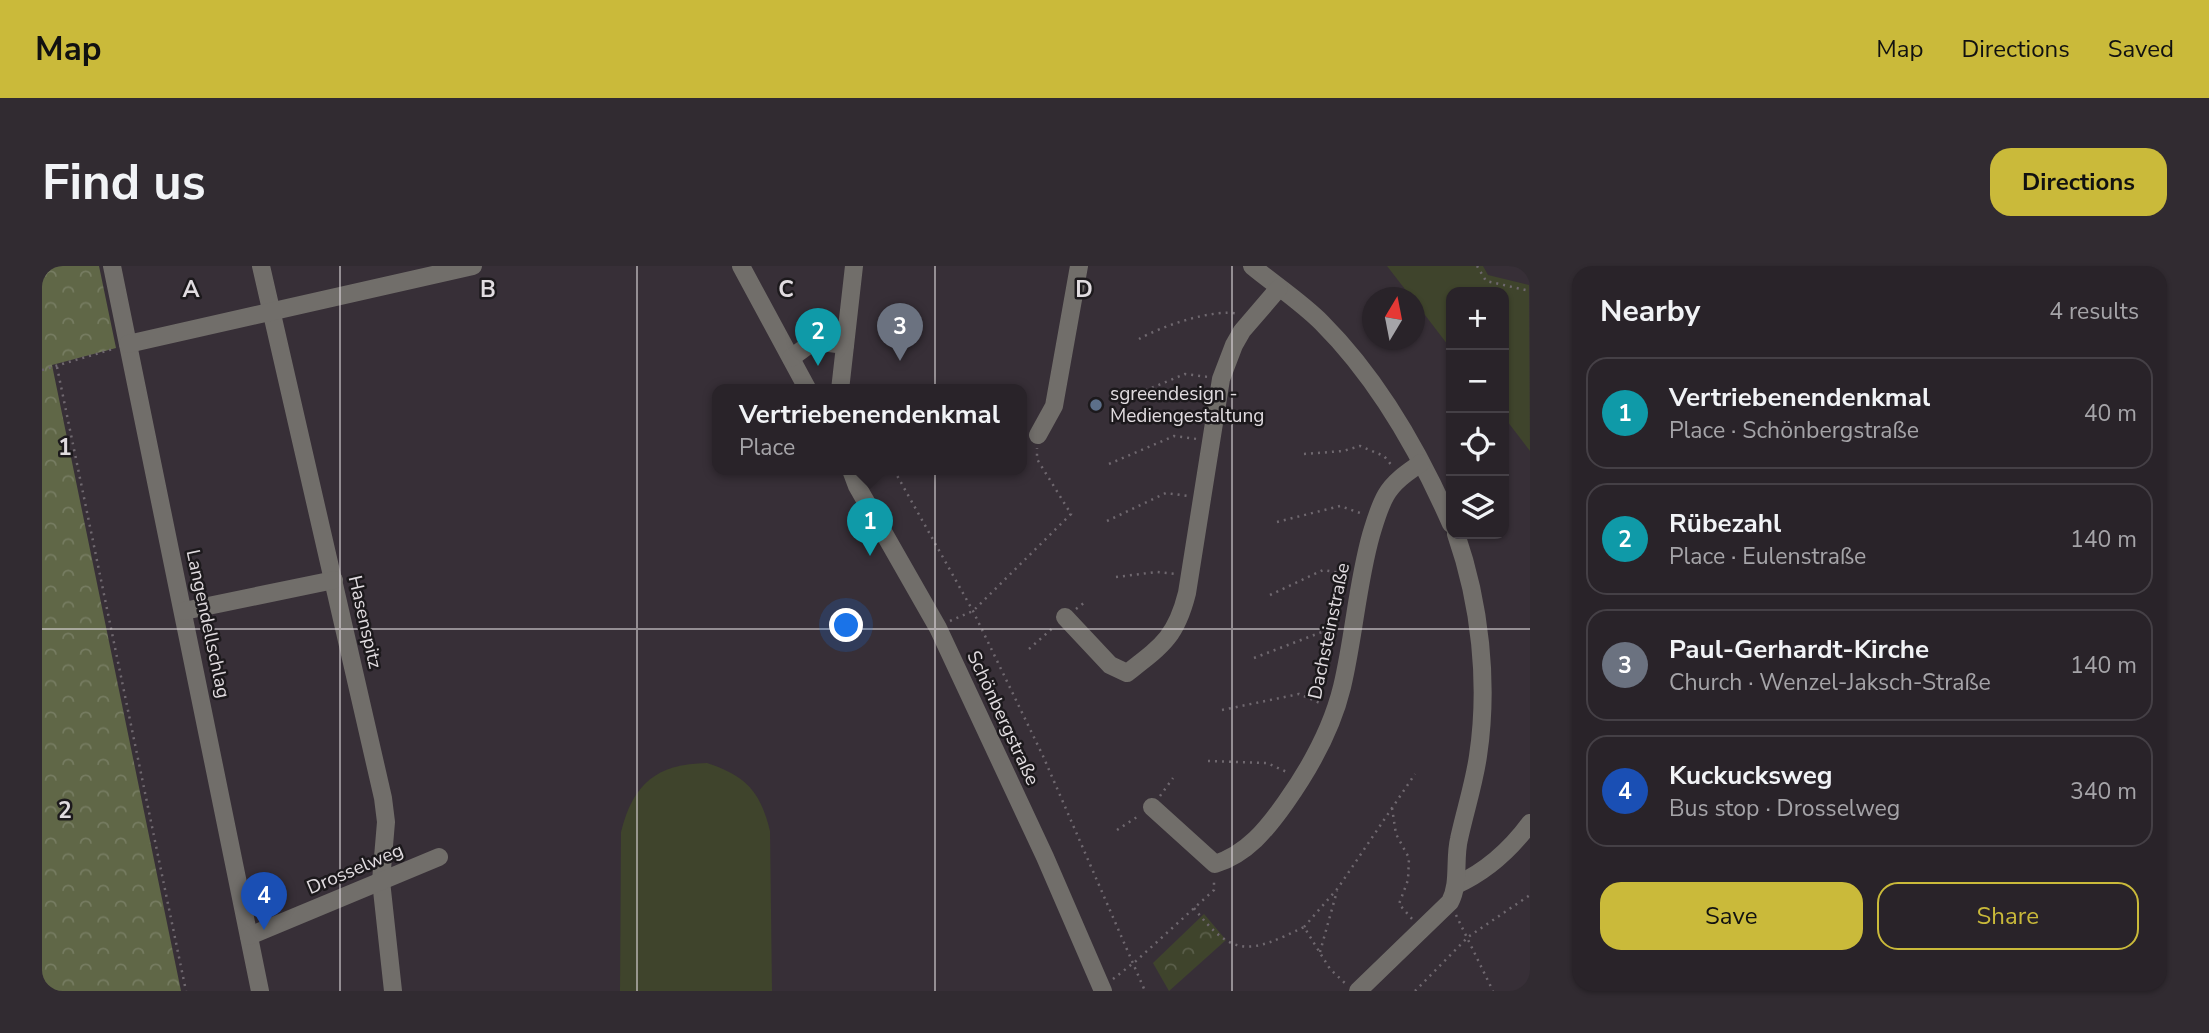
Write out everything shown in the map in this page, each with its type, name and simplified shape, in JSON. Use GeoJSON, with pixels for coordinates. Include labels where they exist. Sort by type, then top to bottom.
{"type":"FeatureCollection","features":[{"type":"Feature","properties":{"kind":"street","name":"Langendellschlag"},"geometry":{"type":"LineString","coordinates":[[112,266],[260,991]]}},
{"type":"Feature","properties":{"kind":"street","name":"Hasenspitz"},"geometry":{"type":"LineString","coordinates":[[261,266],[383,798],[386,822],[381,881],[393,991]]}},
{"type":"Feature","properties":{"kind":"street"},"geometry":{"type":"LineString","coordinates":[[128,344],[271,313],[415,272],[473,266]]}},
{"type":"Feature","properties":{"kind":"street"},"geometry":{"type":"LineString","coordinates":[[741,266],[805,384]]}},
{"type":"Feature","properties":{"kind":"street"},"geometry":{"type":"LineString","coordinates":[[841,384],[854,266]]}},
{"type":"Feature","properties":{"kind":"street"},"geometry":{"type":"LineString","coordinates":[[1038,435],[1054,406],[1079,266]]}},
{"type":"Feature","properties":{"kind":"street"},"geometry":{"type":"LineString","coordinates":[[1252,266],[1321,322],[1354,358],[1405,430],[1446,514]]}},
{"type":"Feature","properties":{"kind":"street"},"geometry":{"type":"LineString","coordinates":[[1065,617],[1110,665],[1127,673],[1154,652],[1177,626],[1190,575],[1221,380],[1234,345],[1253,317],[1279,288]]}},
{"type":"Feature","properties":{"kind":"street"},"geometry":{"type":"LineString","coordinates":[[791,358],[814,341],[845,345]]}},
{"type":"Feature","properties":{"kind":"street","name":"Dachsteinstraße"},"geometry":{"type":"LineString","coordinates":[[1215,864],[1248,848],[1300,782],[1335,710],[1343,686],[1361,576],[1376,518],[1385,496],[1401,478],[1421,463]]}},
{"type":"Feature","properties":{"kind":"street","name":"Schönbergstraße"},"geometry":{"type":"LineString","coordinates":[[853,475],[937,628],[1045,857],[1102,989]]}},
{"type":"Feature","properties":{"kind":"street"},"geometry":{"type":"LineString","coordinates":[[1357,991],[1450,902],[1456,885],[1457,850],[1472,789],[1483,714],[1475,606],[1457,539]]}},
{"type":"Feature","properties":{"kind":"street"},"geometry":{"type":"LineString","coordinates":[[184,611],[334,580]]}},
{"type":"Feature","properties":{"kind":"street"},"geometry":{"type":"LineString","coordinates":[[1152,807],[1215,864]]}},
{"type":"Feature","properties":{"kind":"street"},"geometry":{"type":"LineString","coordinates":[[1456,885],[1481,873],[1516,842],[1530,823]]}},
{"type":"Feature","properties":{"kind":"street","name":"Drosselweg"},"geometry":{"type":"LineString","coordinates":[[249,936],[439,857]]}},
{"type":"Feature","properties":{"kind":"path"},"geometry":{"type":"LineString","coordinates":[[1476,266],[1486,281],[1530,291]]}},
{"type":"Feature","properties":{"kind":"path"},"geometry":{"type":"LineString","coordinates":[[1530,266],[1530,274]]}},
{"type":"Feature","properties":{"kind":"path"},"geometry":{"type":"LineString","coordinates":[[1139,339],[1149,333],[1214,315],[1232,312],[1253,317]]}},
{"type":"Feature","properties":{"kind":"path"},"geometry":{"type":"LineString","coordinates":[[42,370],[128,344]]}},
{"type":"Feature","properties":{"kind":"path"},"geometry":{"type":"LineString","coordinates":[[57,367],[186,991]]}},
{"type":"Feature","properties":{"kind":"path"},"geometry":{"type":"LineString","coordinates":[[1128,401],[1132,396],[1185,374],[1221,380]]}},
{"type":"Feature","properties":{"kind":"path"},"geometry":{"type":"LineString","coordinates":[[937,628],[973,611],[1071,514],[1037,459],[1038,435]]}},
{"type":"Feature","properties":{"kind":"path"},"geometry":{"type":"LineString","coordinates":[[1110,464],[1174,436],[1210,441]]}},
{"type":"Feature","properties":{"kind":"path"},"geometry":{"type":"LineString","coordinates":[[1304,454],[1343,451],[1360,446],[1384,456],[1401,478]]}},
{"type":"Feature","properties":{"kind":"path"},"geometry":{"type":"LineString","coordinates":[[897,475],[973,611],[1043,756],[1145,991]]}},
{"type":"Feature","properties":{"kind":"path"},"geometry":{"type":"LineString","coordinates":[[1107,522],[1166,493],[1201,499]]}},
{"type":"Feature","properties":{"kind":"path"},"geometry":{"type":"LineString","coordinates":[[1276,522],[1340,506],[1376,518]]}},
{"type":"Feature","properties":{"kind":"path"},"geometry":{"type":"LineString","coordinates":[[1270,595],[1323,570],[1361,576]]}},
{"type":"Feature","properties":{"kind":"path"},"geometry":{"type":"LineString","coordinates":[[1116,578],[1157,572],[1190,575]]}},
{"type":"Feature","properties":{"kind":"path"},"geometry":{"type":"LineString","coordinates":[[1254,657],[1322,632],[1351,635]]}},
{"type":"Feature","properties":{"kind":"path"},"geometry":{"type":"LineString","coordinates":[[1222,710],[1299,694],[1335,710]]}},
{"type":"Feature","properties":{"kind":"path"},"geometry":{"type":"LineString","coordinates":[[1208,761],[1267,763],[1284,770],[1300,782]]}},
{"type":"Feature","properties":{"kind":"path"},"geometry":{"type":"LineString","coordinates":[[1194,908],[1219,937],[1240,946],[1263,946],[1304,927],[1338,888],[1415,774]]}},
{"type":"Feature","properties":{"kind":"path"},"geometry":{"type":"LineString","coordinates":[[1392,808],[1396,834],[1409,858],[1408,880],[1399,904],[1421,928]]}},
{"type":"Feature","properties":{"kind":"path"},"geometry":{"type":"LineString","coordinates":[[1102,989],[1214,890],[1215,864]]}},
{"type":"Feature","properties":{"kind":"path"},"geometry":{"type":"LineString","coordinates":[[1320,953],[1338,888]]}},
{"type":"Feature","properties":{"kind":"path"},"geometry":{"type":"LineString","coordinates":[[1415,991],[1468,937],[1530,895]]}},
{"type":"Feature","properties":{"kind":"path"},"geometry":{"type":"LineString","coordinates":[[1450,902],[1493,991]]}},
{"type":"Feature","properties":{"kind":"path"},"geometry":{"type":"LineString","coordinates":[[1304,927],[1330,969],[1357,991]]}},
{"type":"Feature","properties":{"kind":"green space"},"geometry":{"type":"Polygon","coordinates":[[[42,266],[99,266],[116,348],[52,365],[181,991],[42,991],[42,266]]]}},
{"type":"Feature","properties":{"kind":"green space"},"geometry":{"type":"Polygon","coordinates":[[[1387,266],[1483,266],[1488,275],[1529,285],[1530,451],[1509,424],[1509,287],[1446,287],[1446,342],[1425,315],[1425,287],[1403,287],[1387,266]]]}},
{"type":"Feature","properties":{"kind":"green space"},"geometry":{"type":"Polygon","coordinates":[[[707,763],[732,773],[749,787],[761,805],[770,831],[772,991],[620,991],[621,832],[626,815],[640,789],[661,772],[689,764],[707,763]]]}},
{"type":"Feature","properties":{"kind":"green space"},"geometry":{"type":"Polygon","coordinates":[[[1204,914],[1226,940],[1169,991],[1153,963],[1204,914]]]}},
{"type":"Feature","properties":{"kind":"place","name":"Paul-Gerhardt-Kirche"},"geometry":{"type":"Point","coordinates":[900,361]}},
{"type":"Feature","properties":{"kind":"place","name":"Rübezahl"},"geometry":{"type":"Point","coordinates":[818,366]}},
{"type":"Feature","properties":{"kind":"place","name":"sgreendesign - Mediengestaltung"},"geometry":{"type":"Point","coordinates":[1096,405]}},
{"type":"Feature","properties":{"kind":"place","name":"Vertriebenendenkmal"},"geometry":{"type":"Point","coordinates":[870,556]}},
{"type":"Feature","properties":{"kind":"place","name":"Kuckucksweg"},"geometry":{"type":"Point","coordinates":[264,930]}}]}
